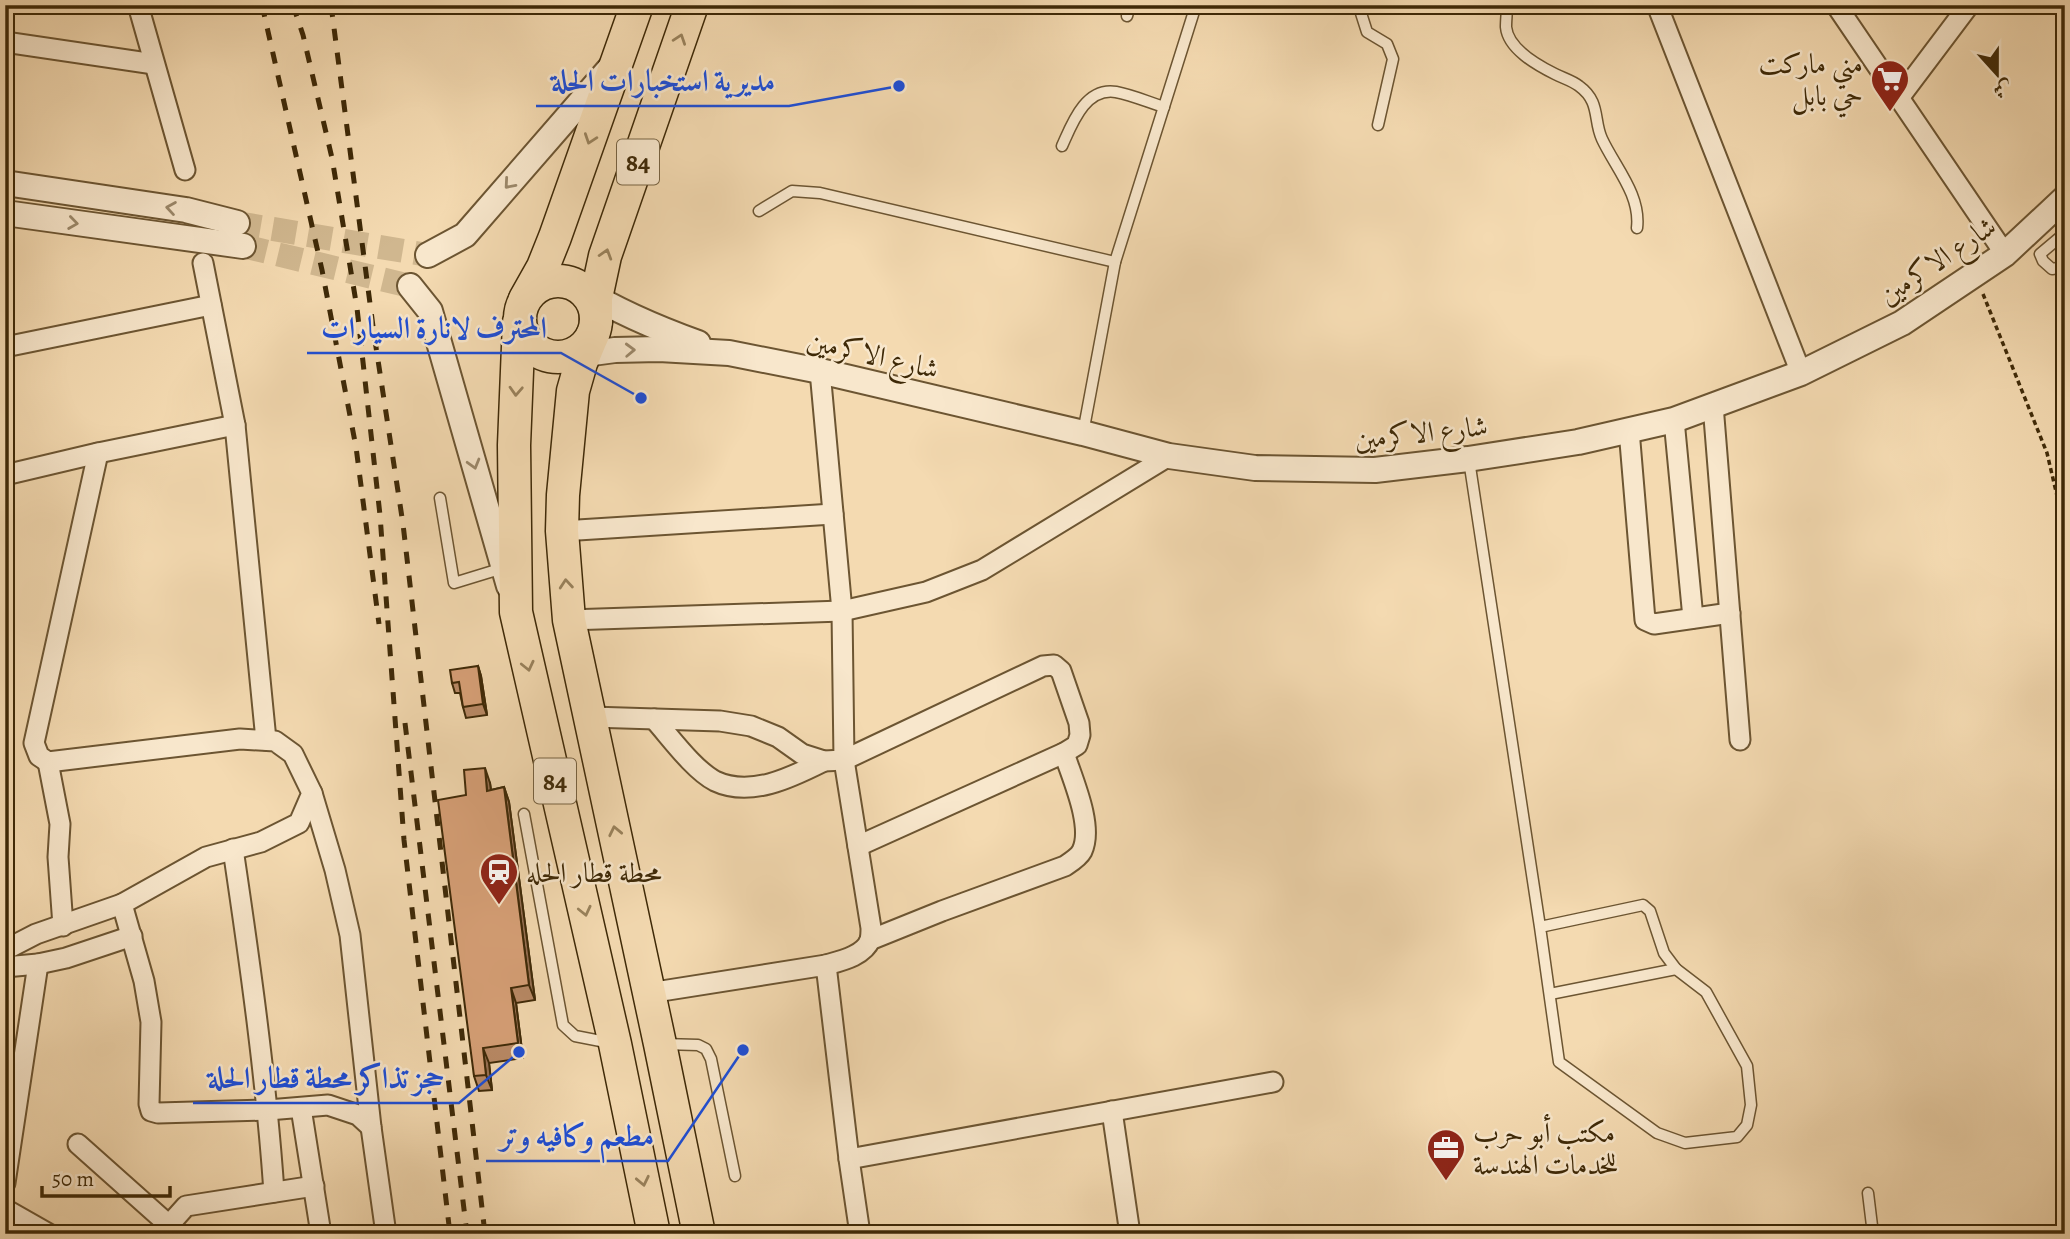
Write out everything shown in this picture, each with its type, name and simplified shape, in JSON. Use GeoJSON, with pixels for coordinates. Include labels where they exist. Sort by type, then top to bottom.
{"type":"FeatureCollection","features":[{"type":"Feature","properties":{"kind":"main road","name":"84"},"geometry":{"type":"LineString","coordinates":[[637,5],[555,237],[522,311],[514,445],[516,612],[624,1084],[654,1234]]}},
{"type":"Feature","properties":{"kind":"main road","name":"84"},"geometry":{"type":"LineString","coordinates":[[692,5],[605,256],[585,325],[573,391],[562,531],[569,620],[699,1234]]}},
{"type":"Feature","properties":{"kind":"main road"},"geometry":{"type":"LineString","coordinates":[[555,281],[567,282],[585,325],[550,356],[538,352],[522,334],[522,311],[533,290],[555,281]]}},
{"type":"Feature","properties":{"kind":"main road"},"geometry":{"type":"LineString","coordinates":[[612,1031],[623,1025],[635,1026],[649,1018],[651,1003]]}},
{"type":"Feature","properties":{"kind":"main road"},"geometry":{"type":"LineString","coordinates":[[624,1084],[628,1077],[642,1069],[654,1069],[667,1077]]}},
{"type":"Feature","properties":{"kind":"street"},"geometry":{"type":"LineString","coordinates":[[138,5],[185,170]]}},
{"type":"Feature","properties":{"kind":"street"},"geometry":{"type":"LineString","coordinates":[[1657,5],[1801,373]]}},
{"type":"Feature","properties":{"kind":"street"},"geometry":{"type":"LineString","coordinates":[[1836,5],[2005,254]]}},
{"type":"Feature","properties":{"kind":"street"},"geometry":{"type":"LineString","coordinates":[[1899,98],[1969,5]]}},
{"type":"Feature","properties":{"kind":"street"},"geometry":{"type":"LineString","coordinates":[[5,42],[154,64]]}},
{"type":"Feature","properties":{"kind":"street"},"geometry":{"type":"LineString","coordinates":[[428,255],[465,235],[618,59]]}},
{"type":"Feature","properties":{"kind":"street"},"geometry":{"type":"LineString","coordinates":[[5,183],[186,210],[240,235],[5,213]]}},
{"type":"Feature","properties":{"kind":"street","name":"شارع الاكرمين"},"geometry":{"type":"LineString","coordinates":[[585,325],[615,351],[659,349],[729,354],[820,371],[1169,456],[1255,468],[1375,470],[1578,442],[1674,420],[1801,373],[1902,323],[2005,254],[2065,198]]}},
{"type":"Feature","properties":{"kind":"street"},"geometry":{"type":"LineString","coordinates":[[203,263],[235,425],[266,740]]}},
{"type":"Feature","properties":{"kind":"street"},"geometry":{"type":"LineString","coordinates":[[410,286],[430,311],[516,612]]}},
{"type":"Feature","properties":{"kind":"street"},"geometry":{"type":"LineString","coordinates":[[5,346],[211,305]]}},
{"type":"Feature","properties":{"kind":"street","name":"شارع الاكرمين"},"geometry":{"type":"LineString","coordinates":[[585,325],[646,324],[729,354]]}},
{"type":"Feature","properties":{"kind":"street"},"geometry":{"type":"LineString","coordinates":[[820,371],[842,611],[844,760],[871,928],[870,940]]}},
{"type":"Feature","properties":{"kind":"street"},"geometry":{"type":"LineString","coordinates":[[1713,405],[1740,740]]}},
{"type":"Feature","properties":{"kind":"street"},"geometry":{"type":"LineString","coordinates":[[1674,420],[1693,618]]}},
{"type":"Feature","properties":{"kind":"street"},"geometry":{"type":"LineString","coordinates":[[5,475],[235,425]]}},
{"type":"Feature","properties":{"kind":"street"},"geometry":{"type":"LineString","coordinates":[[1629,430],[1645,620],[1654,624],[1730,613]]}},
{"type":"Feature","properties":{"kind":"street"},"geometry":{"type":"LineString","coordinates":[[98,453],[34,743],[38,755],[48,762],[240,739],[275,741],[293,754],[312,793],[335,870],[350,935],[371,1127],[386,1234]]}},
{"type":"Feature","properties":{"kind":"street"},"geometry":{"type":"LineString","coordinates":[[569,620],[842,611],[926,592],[982,570],[1169,456]]}},
{"type":"Feature","properties":{"kind":"street"},"geometry":{"type":"LineString","coordinates":[[562,531],[834,514]]}},
{"type":"Feature","properties":{"kind":"street"},"geometry":{"type":"LineString","coordinates":[[591,717],[720,721],[751,726],[778,737],[802,754],[824,761],[844,760],[1043,666],[1054,665],[1061,671],[1079,723],[1077,745],[858,846]]}},
{"type":"Feature","properties":{"kind":"street"},"geometry":{"type":"LineString","coordinates":[[654,719],[689,760],[715,781],[739,787],[789,779],[824,761]]}},
{"type":"Feature","properties":{"kind":"street"},"geometry":{"type":"LineString","coordinates":[[651,1003],[846,959],[862,950],[870,940],[1065,866],[1082,853],[1085,839],[1084,818],[1064,753]]}},
{"type":"Feature","properties":{"kind":"street"},"geometry":{"type":"LineString","coordinates":[[48,762],[60,824],[58,857],[63,926]]}},
{"type":"Feature","properties":{"kind":"street"},"geometry":{"type":"LineString","coordinates":[[5,950],[36,934],[122,904],[206,857],[261,842],[299,823],[312,793]]}},
{"type":"Feature","properties":{"kind":"street"},"geometry":{"type":"LineString","coordinates":[[233,849],[268,1110],[274,1192]]}},
{"type":"Feature","properties":{"kind":"street"},"geometry":{"type":"LineString","coordinates":[[122,904],[144,981],[151,1022],[151,1111],[158,1114],[328,1105],[358,1115],[371,1127]]}},
{"type":"Feature","properties":{"kind":"street"},"geometry":{"type":"LineString","coordinates":[[5,967],[66,958],[132,936]]}},
{"type":"Feature","properties":{"kind":"street"},"geometry":{"type":"LineString","coordinates":[[5,1183],[38,964]]}},
{"type":"Feature","properties":{"kind":"street"},"geometry":{"type":"LineString","coordinates":[[826,964],[860,1234]]}},
{"type":"Feature","properties":{"kind":"street"},"geometry":{"type":"LineString","coordinates":[[849,1159],[1273,1082]]}},
{"type":"Feature","properties":{"kind":"street"},"geometry":{"type":"LineString","coordinates":[[302,1108],[321,1234]]}},
{"type":"Feature","properties":{"kind":"street"},"geometry":{"type":"LineString","coordinates":[[1112,1111],[1130,1234]]}},
{"type":"Feature","properties":{"kind":"street"},"geometry":{"type":"LineString","coordinates":[[78,1144],[174,1229],[186,1206],[314,1186]]}},
{"type":"Feature","properties":{"kind":"street"},"geometry":{"type":"LineString","coordinates":[[5,1209],[49,1234]]}},
{"type":"Feature","properties":{"kind":"lane"},"geometry":{"type":"LineString","coordinates":[[1127,16],[1130,5]]}},
{"type":"Feature","properties":{"kind":"lane"},"geometry":{"type":"LineString","coordinates":[[1083,433],[1115,262],[1196,5]]}},
{"type":"Feature","properties":{"kind":"lane"},"geometry":{"type":"LineString","coordinates":[[1361,5],[1367,32],[1387,44],[1393,59],[1378,125]]}},
{"type":"Feature","properties":{"kind":"lane"},"geometry":{"type":"LineString","coordinates":[[1507,5],[1506,29],[1511,42],[1523,54],[1579,86],[1591,98],[1598,116],[1601,136],[1629,185],[1638,220],[1637,228]]}},
{"type":"Feature","properties":{"kind":"lane"},"geometry":{"type":"LineString","coordinates":[[1062,146],[1076,116],[1087,102],[1099,94],[1114,91],[1164,107]]}},
{"type":"Feature","properties":{"kind":"lane"},"geometry":{"type":"LineString","coordinates":[[759,211],[792,191],[820,193],[1115,262]]}},
{"type":"Feature","properties":{"kind":"lane"},"geometry":{"type":"LineString","coordinates":[[2065,233],[2040,254],[2052,269],[2065,264]]}},
{"type":"Feature","properties":{"kind":"lane"},"geometry":{"type":"LineString","coordinates":[[1468,459],[1559,1062],[1657,1133],[1685,1143],[1737,1137],[1747,1125],[1751,1105],[1747,1066],[1706,992],[1676,969],[1664,953],[1650,911],[1643,905],[1540,927]]}},
{"type":"Feature","properties":{"kind":"lane"},"geometry":{"type":"LineString","coordinates":[[440,498],[454,583],[503,568]]}},
{"type":"Feature","properties":{"kind":"lane"},"geometry":{"type":"LineString","coordinates":[[524,814],[563,1025],[575,1036],[612,1031]]}},
{"type":"Feature","properties":{"kind":"lane"},"geometry":{"type":"LineString","coordinates":[[1550,994],[1676,969]]}},
{"type":"Feature","properties":{"kind":"lane"},"geometry":{"type":"LineString","coordinates":[[660,1044],[698,1045],[706,1049],[711,1059],[735,1176]]}},
{"type":"Feature","properties":{"kind":"lane"},"geometry":{"type":"LineString","coordinates":[[1868,1194],[1873,1234]]}},
{"type":"Feature","properties":{"kind":"path"},"geometry":{"type":"LineString","coordinates":[[1975,274],[2047,453],[2065,530]]}},
{"type":"Feature","properties":{"kind":"building"},"geometry":{"type":"Polygon","coordinates":[[[478,666],[483,704],[463,707],[459,682],[452,683],[450,670],[478,666]]]}},
{"type":"Feature","properties":{"kind":"building"},"geometry":{"type":"Polygon","coordinates":[[[485,768],[487,791],[504,787],[529,985],[511,988],[518,1043],[483,1048],[486,1075],[474,1076],[438,800],[466,795],[464,770],[485,768]]]}},
{"type":"Feature","properties":{"kind":"tunnel"},"geometry":{"type":"LineString","coordinates":[[237,223],[428,255]]}},
{"type":"Feature","properties":{"kind":"tunnel"},"geometry":{"type":"LineString","coordinates":[[243,246],[410,286]]}},
{"type":"Feature","properties":{"kind":"railway"},"geometry":{"type":"LineString","coordinates":[[262,5],[322,270],[356,447],[379,624]]}},
{"type":"Feature","properties":{"kind":"railway"},"geometry":{"type":"LineString","coordinates":[[293,5],[303,35],[332,158],[357,308],[380,515],[404,840],[450,1234]]}},
{"type":"Feature","properties":{"kind":"railway"},"geometry":{"type":"LineString","coordinates":[[331,5],[374,334],[403,524],[485,1234]]}},
{"type":"Feature","properties":{"kind":"railway"},"geometry":{"type":"LineString","coordinates":[[405,723],[467,1234]]}},
{"type":"Feature","properties":{"kind":"place","name":"مديرية استخبارات الحلة"},"geometry":{"type":"Point","coordinates":[899,86]}},
{"type":"Feature","properties":{"kind":"place","name":"مني ماركت حي بابل"},"geometry":{"type":"Point","coordinates":[1890,113]}},
{"type":"Feature","properties":{"kind":"place","name":"المحترف لانارة السيارات"},"geometry":{"type":"Point","coordinates":[641,398]}},
{"type":"Feature","properties":{"kind":"place","name":"محطة قطار الحله"},"geometry":{"type":"Point","coordinates":[499,906]}},
{"type":"Feature","properties":{"kind":"place","name":"مطعم وكافيه وتر"},"geometry":{"type":"Point","coordinates":[743,1050]}},
{"type":"Feature","properties":{"kind":"place","name":"حجز تذاكر محطة قطار الحلة"},"geometry":{"type":"Point","coordinates":[519,1052]}},
{"type":"Feature","properties":{"kind":"place","name":"مكتب أبو حرب للخدمات الهندسة"},"geometry":{"type":"Point","coordinates":[1446,1182]}}]}
